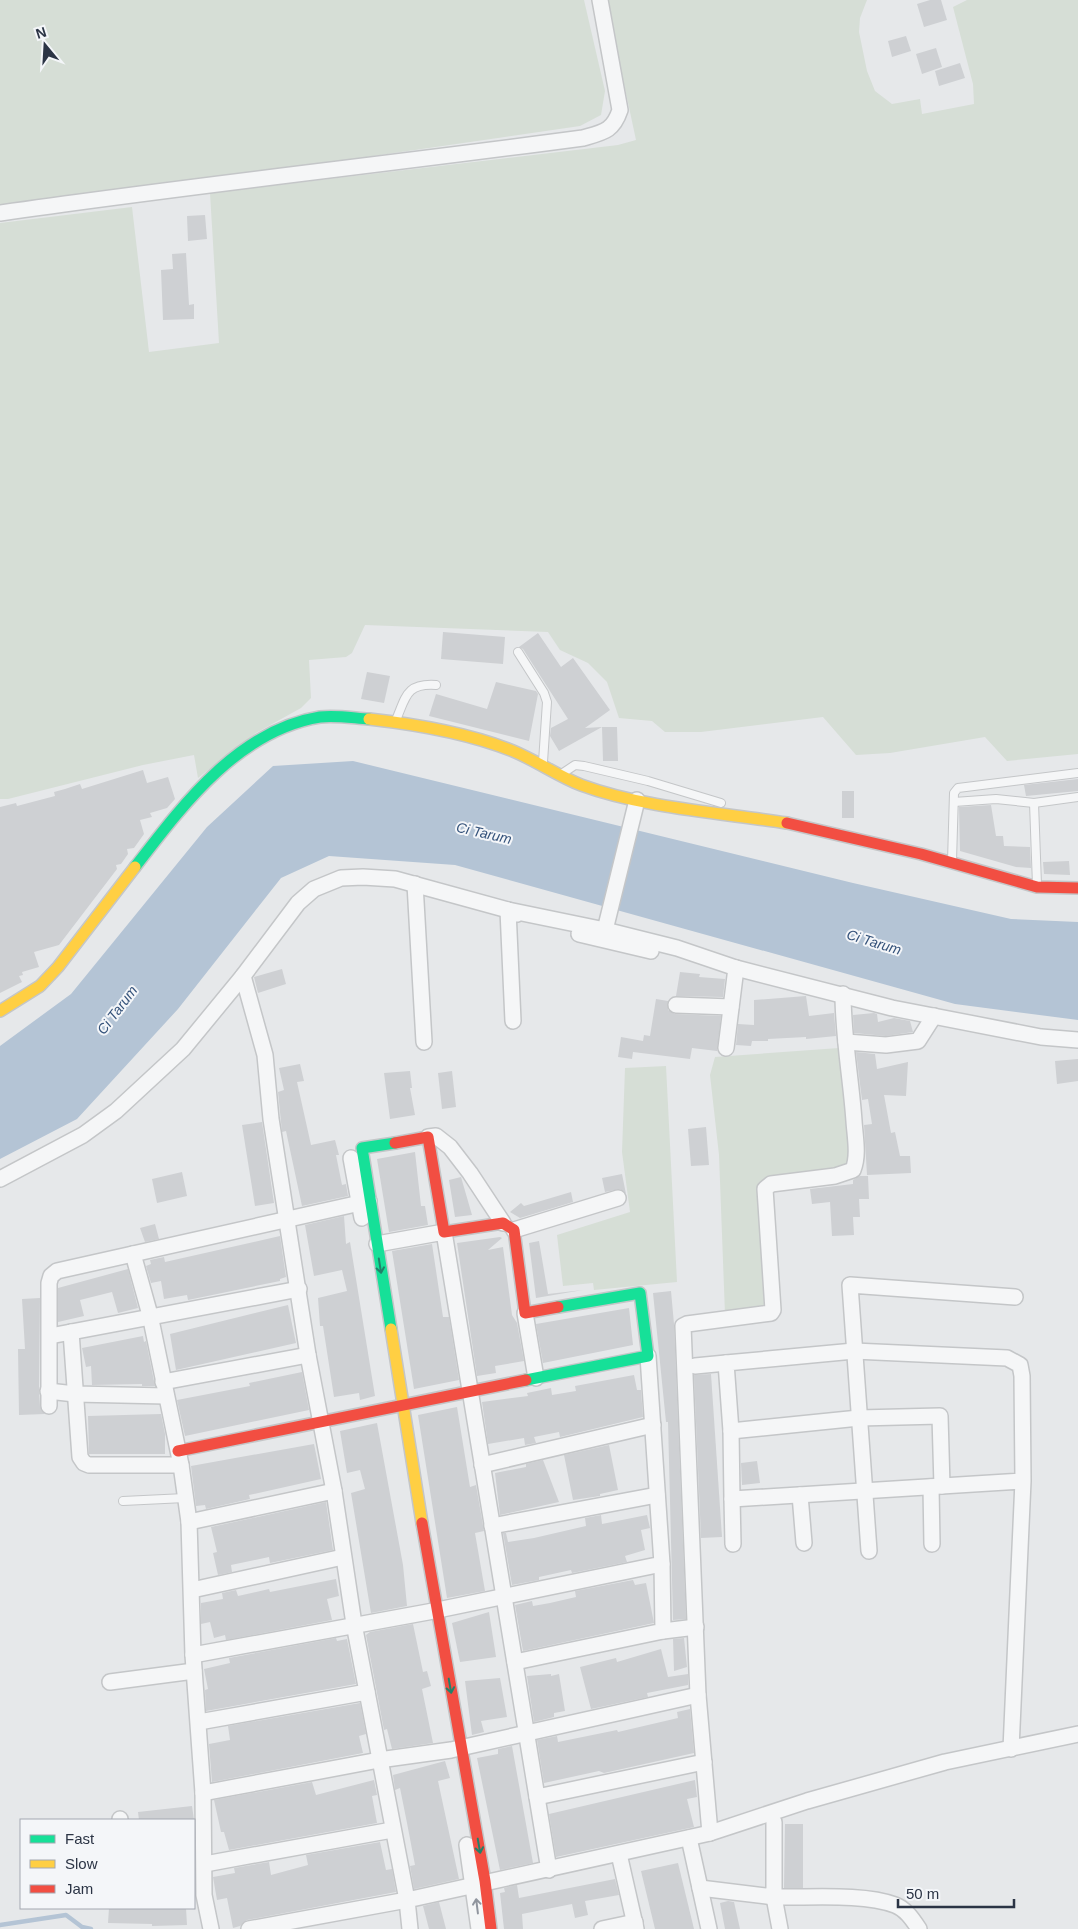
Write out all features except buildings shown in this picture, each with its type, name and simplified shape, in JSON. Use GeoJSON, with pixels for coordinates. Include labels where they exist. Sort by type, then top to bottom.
{"type":"FeatureCollection","features":[{"type":"Feature","properties":{"kind":"street"},"geometry":{"type":"LineString","coordinates":[[0,213],[141,193],[583,138],[605,131],[616,123],[620,110],[600,0]]}},
{"type":"Feature","properties":{"kind":"street"},"geometry":{"type":"LineString","coordinates":[[0,1011],[40,986],[58,967],[153,844],[219,768],[255,743],[285,727],[320,717],[346,717],[395,722],[484,742],[513,751],[543,764],[559,776],[581,785],[636,804],[749,817],[798,825],[952,863],[1037,887],[1078,888]]}},
{"type":"Feature","properties":{"kind":"street"},"geometry":{"type":"LineString","coordinates":[[606,926],[636,804]]}},
{"type":"Feature","properties":{"kind":"street"},"geometry":{"type":"LineString","coordinates":[[0,1179],[83,1135],[116,1111],[183,1049],[243,976],[298,903],[314,889],[341,878],[395,879],[508,910],[606,926],[736,968],[892,1008],[1041,1037],[1078,1040]]}},
{"type":"Feature","properties":{"kind":"street"},"geometry":{"type":"LineString","coordinates":[[415,884],[424,1042]]}},
{"type":"Feature","properties":{"kind":"street"},"geometry":{"type":"LineString","coordinates":[[508,910],[547,926],[625,946],[668,954],[698,956]]}},
{"type":"Feature","properties":{"kind":"street"},"geometry":{"type":"LineString","coordinates":[[508,910],[513,1021]]}},
{"type":"Feature","properties":{"kind":"street"},"geometry":{"type":"LineString","coordinates":[[726,1048],[736,968]]}},
{"type":"Feature","properties":{"kind":"street"},"geometry":{"type":"LineString","coordinates":[[243,976],[265,1055],[271,1119],[308,1355],[334,1490],[354,1624],[392,1830],[407,1900],[410,1929]]}},
{"type":"Feature","properties":{"kind":"street"},"geometry":{"type":"LineString","coordinates":[[710,1833],[698,1695],[683,1326],[771,1313],[773,1310],[765,1189],[771,1184],[835,1176],[853,1170],[856,1157],[842,994]]}},
{"type":"Feature","properties":{"kind":"street"},"geometry":{"type":"LineString","coordinates":[[676,1005],[732,1007]]}},
{"type":"Feature","properties":{"kind":"street"},"geometry":{"type":"LineString","coordinates":[[846,1042],[886,1045],[918,1041],[934,1016]]}},
{"type":"Feature","properties":{"kind":"street"},"geometry":{"type":"LineString","coordinates":[[491,1929],[480,1883],[404,1446],[365,1202],[362,1148],[436,1136],[450,1147],[508,1226],[536,1378]]}},
{"type":"Feature","properties":{"kind":"street"},"geometry":{"type":"LineString","coordinates":[[428,1137],[549,1870]]}},
{"type":"Feature","properties":{"kind":"street"},"geometry":{"type":"LineString","coordinates":[[351,1158],[377,1244],[383,1315]]}},
{"type":"Feature","properties":{"kind":"street"},"geometry":{"type":"LineString","coordinates":[[377,1244],[444,1232],[508,1226],[618,1198]]}},
{"type":"Feature","properties":{"kind":"street"},"geometry":{"type":"LineString","coordinates":[[308,1355],[165,1389],[75,1394],[48,1398],[49,1283],[51,1276],[58,1271],[365,1202]]}},
{"type":"Feature","properties":{"kind":"street"},"geometry":{"type":"LineString","coordinates":[[133,1254],[150,1315],[179,1458],[189,1522],[193,1655],[203,1793],[199,1844],[205,1864],[199,1895],[211,1929]]}},
{"type":"Feature","properties":{"kind":"street"},"geometry":{"type":"LineString","coordinates":[[868,1551],[850,1285],[1015,1296]]}},
{"type":"Feature","properties":{"kind":"street"},"geometry":{"type":"LineString","coordinates":[[50,1336],[150,1315],[299,1289]]}},
{"type":"Feature","properties":{"kind":"street"},"geometry":{"type":"LineString","coordinates":[[525,1313],[640,1293],[648,1356],[653,1425],[662,1564],[663,1631]]}},
{"type":"Feature","properties":{"kind":"street"},"geometry":{"type":"LineString","coordinates":[[71,1332],[80,1457],[89,1465],[179,1458],[321,1422],[398,1405],[648,1356]]}},
{"type":"Feature","properties":{"kind":"street"},"geometry":{"type":"LineString","coordinates":[[695,1366],[854,1351],[1007,1358],[1020,1365],[1022,1376],[1023,1481],[1011,1749]]}},
{"type":"Feature","properties":{"kind":"street"},"geometry":{"type":"LineString","coordinates":[[726,1364],[731,1431],[733,1544]]}},
{"type":"Feature","properties":{"kind":"street"},"geometry":{"type":"LineString","coordinates":[[731,1431],[859,1418],[940,1416],[932,1544]]}},
{"type":"Feature","properties":{"kind":"street"},"geometry":{"type":"LineString","coordinates":[[482,1465],[653,1425]]}},
{"type":"Feature","properties":{"kind":"street"},"geometry":{"type":"LineString","coordinates":[[732,1498],[1023,1481]]}},
{"type":"Feature","properties":{"kind":"street"},"geometry":{"type":"LineString","coordinates":[[189,1522],[334,1490]]}},
{"type":"Feature","properties":{"kind":"street"},"geometry":{"type":"LineString","coordinates":[[800,1494],[804,1543]]}},
{"type":"Feature","properties":{"kind":"street"},"geometry":{"type":"LineString","coordinates":[[492,1526],[657,1495]]}},
{"type":"Feature","properties":{"kind":"street"},"geometry":{"type":"LineString","coordinates":[[192,1590],[343,1557]]}},
{"type":"Feature","properties":{"kind":"street"},"geometry":{"type":"LineString","coordinates":[[193,1655],[432,1611],[662,1564]]}},
{"type":"Feature","properties":{"kind":"street"},"geometry":{"type":"LineString","coordinates":[[514,1662],[663,1631],[696,1627]]}},
{"type":"Feature","properties":{"kind":"street"},"geometry":{"type":"LineString","coordinates":[[110,1682],[194,1671]]}},
{"type":"Feature","properties":{"kind":"street"},"geometry":{"type":"LineString","coordinates":[[199,1722],[367,1692]]}},
{"type":"Feature","properties":{"kind":"street"},"geometry":{"type":"LineString","coordinates":[[203,1793],[527,1734],[698,1695]]}},
{"type":"Feature","properties":{"kind":"street"},"geometry":{"type":"LineString","coordinates":[[249,1929],[407,1900],[710,1833],[852,1787],[945,1762],[1078,1734]]}},
{"type":"Feature","properties":{"kind":"street"},"geometry":{"type":"LineString","coordinates":[[537,1797],[704,1762]]}},
{"type":"Feature","properties":{"kind":"street"},"geometry":{"type":"LineString","coordinates":[[774,1822],[774,1897],[780,1929]]}},
{"type":"Feature","properties":{"kind":"street"},"geometry":{"type":"LineString","coordinates":[[205,1864],[392,1830]]}},
{"type":"Feature","properties":{"kind":"street"},"geometry":{"type":"LineString","coordinates":[[688,1838],[709,1929]]}},
{"type":"Feature","properties":{"kind":"street"},"geometry":{"type":"LineString","coordinates":[[602,1929],[635,1927],[619,1854]]}},
{"type":"Feature","properties":{"kind":"street"},"geometry":{"type":"LineString","coordinates":[[479,1929],[480,1883]]}},
{"type":"Feature","properties":{"kind":"street"},"geometry":{"type":"LineString","coordinates":[[700,1888],[774,1897],[869,1899],[896,1905],[906,1912],[919,1929]]}},
{"type":"Feature","properties":{"kind":"lane"},"geometry":{"type":"LineString","coordinates":[[518,652],[544,693],[547,702],[543,764]]}},
{"type":"Feature","properties":{"kind":"lane"},"geometry":{"type":"LineString","coordinates":[[395,722],[407,693],[416,686],[436,685]]}},
{"type":"Feature","properties":{"kind":"lane"},"geometry":{"type":"LineString","coordinates":[[559,776],[570,766],[584,766],[693,794],[737,809],[749,817]]}},
{"type":"Feature","properties":{"kind":"lane"},"geometry":{"type":"LineString","coordinates":[[952,863],[954,793],[958,788],[1078,773]]}},
{"type":"Feature","properties":{"kind":"lane"},"geometry":{"type":"LineString","coordinates":[[954,802],[996,799],[1034,803],[1078,797]]}},
{"type":"Feature","properties":{"kind":"lane"},"geometry":{"type":"LineString","coordinates":[[1034,803],[1037,887]]}},
{"type":"Feature","properties":{"kind":"lane"},"geometry":{"type":"LineString","coordinates":[[123,1500],[184,1498]]}},
{"type":"Feature","properties":{"kind":"shaded area"},"geometry":{"type":"Polygon","coordinates":[[[0,0],[584,0],[605,91],[601,115],[580,126],[0,210],[0,0]]]}},
{"type":"Feature","properties":{"kind":"shaded area"},"geometry":{"type":"Polygon","coordinates":[[[606,0],[867,0],[860,18],[859,32],[867,71],[875,91],[892,104],[920,99],[922,114],[974,104],[973,84],[953,7],[967,0],[1078,0],[1078,754],[1007,761],[985,737],[890,753],[856,755],[823,717],[701,732],[665,732],[652,721],[619,718],[607,682],[588,663],[560,650],[548,632],[365,625],[352,653],[346,657],[309,660],[311,698],[301,708],[256,733],[198,778],[194,755],[143,765],[8,799],[0,799],[0,223],[132,207],[149,352],[219,343],[210,193],[618,145],[636,140],[606,0]]]}},
{"type":"Feature","properties":{"kind":"shaded area"},"geometry":{"type":"Polygon","coordinates":[[[839,1048],[849,1123],[850,1169],[762,1184],[767,1310],[725,1314],[719,1155],[710,1075],[715,1057],[839,1048]]]}},
{"type":"Feature","properties":{"kind":"shaded area"},"geometry":{"type":"Polygon","coordinates":[[[666,1066],[677,1282],[594,1290],[593,1283],[563,1286],[557,1235],[630,1212],[622,1152],[625,1068],[666,1066]]]}},
{"type":"Feature","properties":{"kind":"water","name":"Ci Tarum"},"geometry":{"type":"Polygon","coordinates":[[[353,761],[853,883],[1011,919],[1078,922],[1078,1020],[955,1004],[455,865],[329,856],[281,878],[178,1009],[77,1119],[0,1159],[0,1046],[71,994],[207,827],[273,766],[353,761]]]}},
{"type":"Feature","properties":{"kind":"waterway"},"geometry":{"type":"LineString","coordinates":[[0,1925],[66,1915],[82,1927],[91,1929]]}},
{"type":"Feature","properties":{"kind":"traffic: fast"},"geometry":{"type":"LineString","coordinates":[[135,867],[172,820],[214,774],[263,737],[290,725],[320,717],[338,716],[369,719]]}},
{"type":"Feature","properties":{"kind":"traffic: fast"},"geometry":{"type":"LineString","coordinates":[[391,1329],[362,1148],[395,1143]]}},
{"type":"Feature","properties":{"kind":"traffic: fast"},"geometry":{"type":"LineString","coordinates":[[526,1380],[648,1356],[640,1293],[558,1307]]}},
{"type":"Feature","properties":{"kind":"traffic: slow"},"geometry":{"type":"LineString","coordinates":[[369,719],[423,727],[497,745],[531,759],[581,785],[605,793],[683,809],[787,823]]}},
{"type":"Feature","properties":{"kind":"traffic: slow"},"geometry":{"type":"LineString","coordinates":[[0,1011],[40,986],[58,967],[135,867]]}},
{"type":"Feature","properties":{"kind":"traffic: slow"},"geometry":{"type":"LineString","coordinates":[[391,1329],[422,1523]]}},
{"type":"Feature","properties":{"kind":"traffic: jam"},"geometry":{"type":"LineString","coordinates":[[787,823],[921,854],[1037,887],[1078,888]]}},
{"type":"Feature","properties":{"kind":"traffic: jam"},"geometry":{"type":"LineString","coordinates":[[395,1143],[428,1137],[444,1232],[503,1223],[514,1230],[525,1313],[558,1307]]}},
{"type":"Feature","properties":{"kind":"traffic: jam"},"geometry":{"type":"LineString","coordinates":[[178,1451],[526,1380]]}},
{"type":"Feature","properties":{"kind":"traffic: jam"},"geometry":{"type":"LineString","coordinates":[[422,1523],[485,1881],[491,1929]]}}]}
